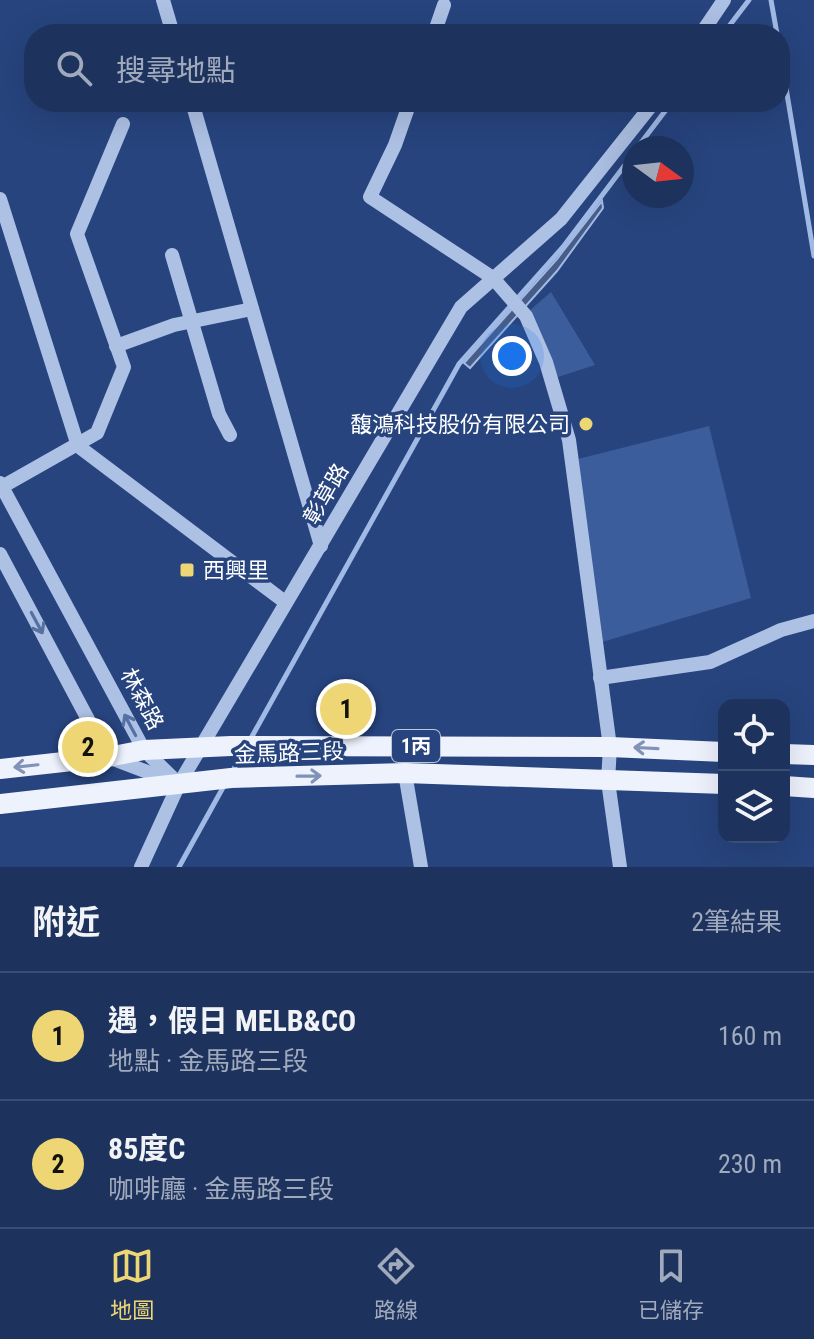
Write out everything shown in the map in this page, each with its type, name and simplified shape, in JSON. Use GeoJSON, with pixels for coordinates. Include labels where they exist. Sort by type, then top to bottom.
{"type":"FeatureCollection","features":[{"type":"Feature","properties":{"kind":"main road","name":"金馬路三段"},"geometry":{"type":"LineString","coordinates":[[0,769],[144,750],[201,748],[610,747],[718,752]]}},
{"type":"Feature","properties":{"kind":"main road"},"geometry":{"type":"LineString","coordinates":[[790,754],[814,755]]}},
{"type":"Feature","properties":{"kind":"main road","name":"金馬路三段"},"geometry":{"type":"LineString","coordinates":[[0,804],[229,778],[405,773],[718,784]]}},
{"type":"Feature","properties":{"kind":"main road"},"geometry":{"type":"LineString","coordinates":[[790,786],[814,788]]}},
{"type":"Feature","properties":{"kind":"street"},"geometry":{"type":"LineString","coordinates":[[163,0],[170,24]]}},
{"type":"Feature","properties":{"kind":"street"},"geometry":{"type":"LineString","coordinates":[[708,24],[724,0]]}},
{"type":"Feature","properties":{"kind":"street"},"geometry":{"type":"LineString","coordinates":[[437,24],[444,5]]}},
{"type":"Feature","properties":{"kind":"street"},"geometry":{"type":"LineString","coordinates":[[195,112],[321,546]]}},
{"type":"Feature","properties":{"kind":"street"},"geometry":{"type":"LineString","coordinates":[[407,112],[395,145],[370,197],[493,278],[522,311],[546,362],[569,440],[610,747],[608,781],[620,867]]}},
{"type":"Feature","properties":{"kind":"street","name":"彰草路"},"geometry":{"type":"LineString","coordinates":[[141,867],[179,784],[461,307],[561,219],[646,112]]}},
{"type":"Feature","properties":{"kind":"street"},"geometry":{"type":"LineString","coordinates":[[1,486],[97,433],[124,367],[77,234],[123,124]]}},
{"type":"Feature","properties":{"kind":"street"},"geometry":{"type":"LineString","coordinates":[[0,199],[78,446],[285,602]]}},
{"type":"Feature","properties":{"kind":"street"},"geometry":{"type":"LineString","coordinates":[[172,255],[219,414],[230,435]]}},
{"type":"Feature","properties":{"kind":"street"},"geometry":{"type":"LineString","coordinates":[[116,346],[174,325],[252,309]]}},
{"type":"Feature","properties":{"kind":"street","name":"林森路"},"geometry":{"type":"LineString","coordinates":[[1,486],[144,750],[179,784]]}},
{"type":"Feature","properties":{"kind":"street"},"geometry":{"type":"LineString","coordinates":[[0,554],[108,757],[179,784]]}},
{"type":"Feature","properties":{"kind":"street"},"geometry":{"type":"LineString","coordinates":[[600,678],[710,662],[781,630],[814,621]]}},
{"type":"Feature","properties":{"kind":"street"},"geometry":{"type":"LineString","coordinates":[[405,773],[421,867]]}},
{"type":"Feature","properties":{"kind":"shaded area"},"geometry":{"type":"Polygon","coordinates":[[[602,201],[603,208],[557,271],[470,368],[464,363],[557,259],[602,201]]]}},
{"type":"Feature","properties":{"kind":"shaded area"},"geometry":{"type":"Polygon","coordinates":[[[551,292],[595,365],[558,377],[528,312],[551,292]]]}},
{"type":"Feature","properties":{"kind":"shaded area"},"geometry":{"type":"Polygon","coordinates":[[[709,426],[751,598],[602,642],[578,459],[709,426]]]}},
{"type":"Feature","properties":{"kind":"waterway"},"geometry":{"type":"LineString","coordinates":[[731,24],[749,0]]}},
{"type":"Feature","properties":{"kind":"waterway"},"geometry":{"type":"LineString","coordinates":[[771,0],[775,24]]}},
{"type":"Feature","properties":{"kind":"waterway"},"geometry":{"type":"LineString","coordinates":[[646,136],[664,112]]}},
{"type":"Feature","properties":{"kind":"waterway"},"geometry":{"type":"LineString","coordinates":[[790,112],[814,256]]}},
{"type":"Feature","properties":{"kind":"waterway"},"geometry":{"type":"LineString","coordinates":[[250,740],[459,364],[563,247],[622,169]]}},
{"type":"Feature","properties":{"kind":"waterway"},"geometry":{"type":"LineString","coordinates":[[232,772],[243,753]]}},
{"type":"Feature","properties":{"kind":"waterway"},"geometry":{"type":"LineString","coordinates":[[179,867],[225,784]]}},
{"type":"Feature","properties":{"kind":"place","name":"馥鴻科技股份有限公司"},"geometry":{"type":"Point","coordinates":[586,424]}},
{"type":"Feature","properties":{"kind":"place","name":"西興里"},"geometry":{"type":"Point","coordinates":[187,570]}},
{"type":"Feature","properties":{"kind":"place","name":"遇，假日 MELB&CO"},"geometry":{"type":"Point","coordinates":[346,709]}},
{"type":"Feature","properties":{"kind":"place","name":"85度C"},"geometry":{"type":"Point","coordinates":[88,747]}}]}
